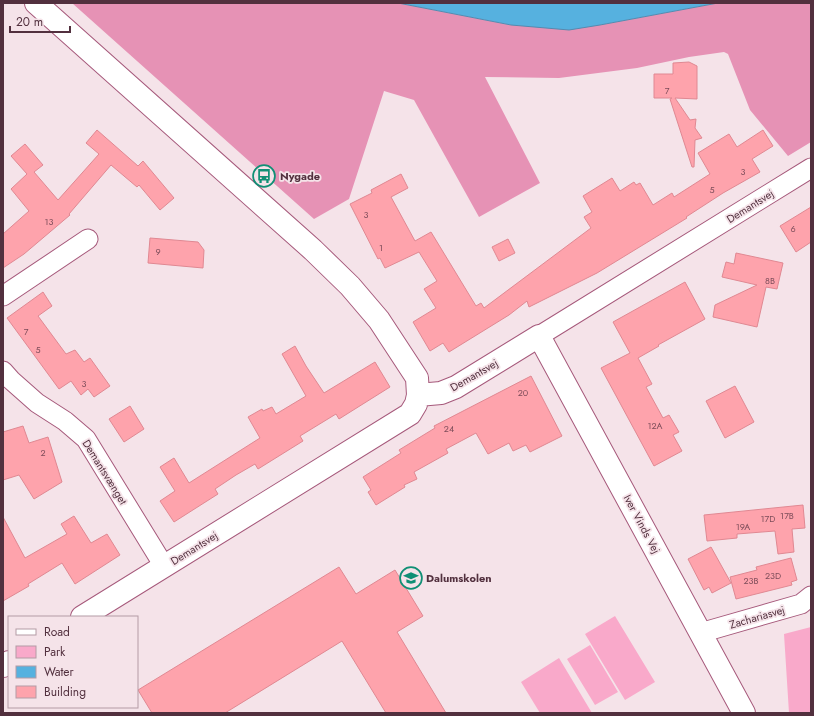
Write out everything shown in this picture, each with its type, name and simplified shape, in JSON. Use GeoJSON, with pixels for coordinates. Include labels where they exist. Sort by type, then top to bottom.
{"type":"FeatureCollection","features":[{"type":"Feature","properties":{"kind":"street"},"geometry":{"type":"LineString","coordinates":[[36,3],[313,250],[350,286],[379,320],[416,378],[418,395]]}},
{"type":"Feature","properties":{"kind":"street","name":"Demantsvej"},"geometry":{"type":"LineString","coordinates":[[84,616],[410,414],[416,404],[418,395],[441,393],[456,387],[811,168]]}},
{"type":"Feature","properties":{"kind":"street"},"geometry":{"type":"LineString","coordinates":[[3,296],[88,239]]}},
{"type":"Feature","properties":{"kind":"street","name":"Iver Vinds Vej"},"geometry":{"type":"LineString","coordinates":[[539,336],[744,713]]}},
{"type":"Feature","properties":{"kind":"street","name":"Demantsvænget"},"geometry":{"type":"LineString","coordinates":[[6,379],[65,421],[86,439],[164,566]]}},
{"type":"Feature","properties":{"kind":"street","name":"Zachariasvej"},"geometry":{"type":"LineString","coordinates":[[700,633],[801,604],[811,596]]}},
{"type":"Feature","properties":{"kind":"green space"},"geometry":{"type":"Polygon","coordinates":[[[615,616],[655,682],[625,700],[585,634],[615,616]]]}},
{"type":"Feature","properties":{"kind":"green space"},"geometry":{"type":"Polygon","coordinates":[[[811,627],[811,713],[789,713],[784,634],[811,627]]]}},
{"type":"Feature","properties":{"kind":"green space"},"geometry":{"type":"Polygon","coordinates":[[[590,645],[618,692],[595,705],[567,659],[590,645]]]}},
{"type":"Feature","properties":{"kind":"green space"},"geometry":{"type":"Polygon","coordinates":[[[559,658],[592,713],[540,713],[521,682],[559,658]]]}},
{"type":"Feature","properties":{"kind":"shaded area"},"geometry":{"type":"Polygon","coordinates":[[[72,3],[398,3],[511,25],[600,25],[718,3],[811,3],[811,142],[788,156],[750,110],[728,54],[724,52],[689,57],[637,68],[559,78],[485,77],[540,183],[479,217],[414,100],[384,91],[349,199],[314,219],[72,3]]]}},
{"type":"Feature","properties":{"kind":"water"},"geometry":{"type":"Polygon","coordinates":[[[398,3],[718,3],[569,30],[511,25],[398,3]]]}},
{"type":"Feature","properties":{"kind":"building"},"geometry":{"type":"Polygon","coordinates":[[[689,62],[697,66],[697,99],[675,98],[690,120],[696,119],[695,128],[702,138],[695,140],[694,167],[692,167],[670,99],[672,98],[654,98],[654,74],[673,74],[673,63],[689,62]]]}},
{"type":"Feature","properties":{"kind":"building"},"geometry":{"type":"Polygon","coordinates":[[[97,130],[138,166],[143,161],[174,198],[160,210],[139,185],[137,187],[111,165],[69,214],[70,215],[24,254],[3,268],[3,234],[29,211],[11,189],[27,174],[11,156],[25,144],[43,165],[34,172],[58,200],[99,154],[86,143],[97,130]]]}},
{"type":"Feature","properties":{"kind":"building"},"geometry":{"type":"Polygon","coordinates":[[[763,130],[773,146],[752,159],[760,172],[723,193],[686,217],[687,218],[597,273],[529,307],[527,301],[509,315],[449,352],[443,343],[430,351],[413,322],[436,308],[424,289],[437,281],[419,252],[385,268],[380,258],[378,259],[350,204],[372,193],[371,190],[401,174],[408,188],[391,197],[415,241],[431,232],[476,306],[481,303],[484,308],[591,228],[584,217],[592,212],[583,196],[612,178],[620,191],[634,182],[636,185],[640,183],[653,205],[672,193],[674,197],[710,174],[698,153],[729,134],[737,147],[763,130]]]}},
{"type":"Feature","properties":{"kind":"building"},"geometry":{"type":"Polygon","coordinates":[[[811,207],[811,242],[796,252],[780,226],[811,207]]]}},
{"type":"Feature","properties":{"kind":"building"},"geometry":{"type":"Polygon","coordinates":[[[150,238],[198,242],[204,250],[203,268],[148,263],[150,238]]]}},
{"type":"Feature","properties":{"kind":"building"},"geometry":{"type":"Polygon","coordinates":[[[508,239],[515,253],[499,261],[492,247],[508,239]]]}},
{"type":"Feature","properties":{"kind":"building"},"geometry":{"type":"Polygon","coordinates":[[[736,253],[783,263],[777,289],[766,287],[757,327],[713,317],[715,305],[757,285],[722,277],[726,262],[734,264],[736,253]]]}},
{"type":"Feature","properties":{"kind":"building"},"geometry":{"type":"Polygon","coordinates":[[[685,282],[705,319],[638,358],[652,384],[646,387],[663,418],[669,415],[679,432],[673,435],[682,451],[654,466],[601,368],[630,353],[613,322],[685,282]]]}},
{"type":"Feature","properties":{"kind":"building"},"geometry":{"type":"Polygon","coordinates":[[[43,292],[52,306],[38,316],[66,354],[75,350],[84,362],[90,358],[110,386],[94,397],[88,389],[81,395],[71,381],[59,389],[7,318],[43,292]]]}},
{"type":"Feature","properties":{"kind":"building"},"geometry":{"type":"Polygon","coordinates":[[[295,346],[324,393],[375,362],[390,387],[339,419],[336,414],[300,436],[303,441],[258,469],[255,464],[236,475],[215,489],[218,494],[174,522],[160,501],[175,491],[160,467],[174,458],[189,483],[260,438],[248,417],[262,409],[263,411],[272,407],[276,414],[306,396],[282,354],[295,346]]]}},
{"type":"Feature","properties":{"kind":"building"},"geometry":{"type":"Polygon","coordinates":[[[531,376],[562,436],[530,452],[526,445],[513,451],[509,443],[488,454],[476,433],[446,449],[448,453],[414,472],[417,479],[404,485],[405,487],[376,505],[368,492],[371,490],[363,477],[401,453],[399,450],[435,428],[434,426],[531,376]]]}},
{"type":"Feature","properties":{"kind":"building"},"geometry":{"type":"Polygon","coordinates":[[[735,386],[754,422],[725,438],[706,401],[735,386]]]}},
{"type":"Feature","properties":{"kind":"building"},"geometry":{"type":"Polygon","coordinates":[[[130,406],[144,429],[124,442],[109,419],[130,406]]]}},
{"type":"Feature","properties":{"kind":"building"},"geometry":{"type":"Polygon","coordinates":[[[23,426],[29,443],[48,437],[62,482],[34,499],[19,475],[3,480],[3,432],[23,426]]]}},
{"type":"Feature","properties":{"kind":"building"},"geometry":{"type":"Polygon","coordinates":[[[803,505],[805,528],[792,529],[794,552],[778,554],[775,531],[737,534],[737,538],[707,541],[704,515],[803,505]]]}},
{"type":"Feature","properties":{"kind":"building"},"geometry":{"type":"Polygon","coordinates":[[[74,516],[91,543],[107,534],[120,555],[75,584],[62,563],[28,584],[29,586],[3,601],[3,517],[25,558],[67,534],[61,524],[74,516]]]}},
{"type":"Feature","properties":{"kind":"building"},"geometry":{"type":"Polygon","coordinates":[[[711,547],[731,583],[712,593],[709,587],[704,590],[688,559],[711,547]]]}},
{"type":"Feature","properties":{"kind":"building"},"geometry":{"type":"Polygon","coordinates":[[[791,558],[797,580],[791,582],[792,585],[736,599],[730,577],[757,570],[756,567],[791,558]]]}},
{"type":"Feature","properties":{"kind":"building"},"geometry":{"type":"Polygon","coordinates":[[[339,567],[356,594],[395,570],[423,616],[397,632],[446,713],[386,713],[342,641],[225,713],[152,713],[138,690],[339,567]]]}},
{"type":"Feature","properties":{"kind":"place","name":"Nygade"},"geometry":{"type":"Point","coordinates":[264,176]}},
{"type":"Feature","properties":{"kind":"place","name":"Dalumskolen"},"geometry":{"type":"Point","coordinates":[411,578]}}]}
